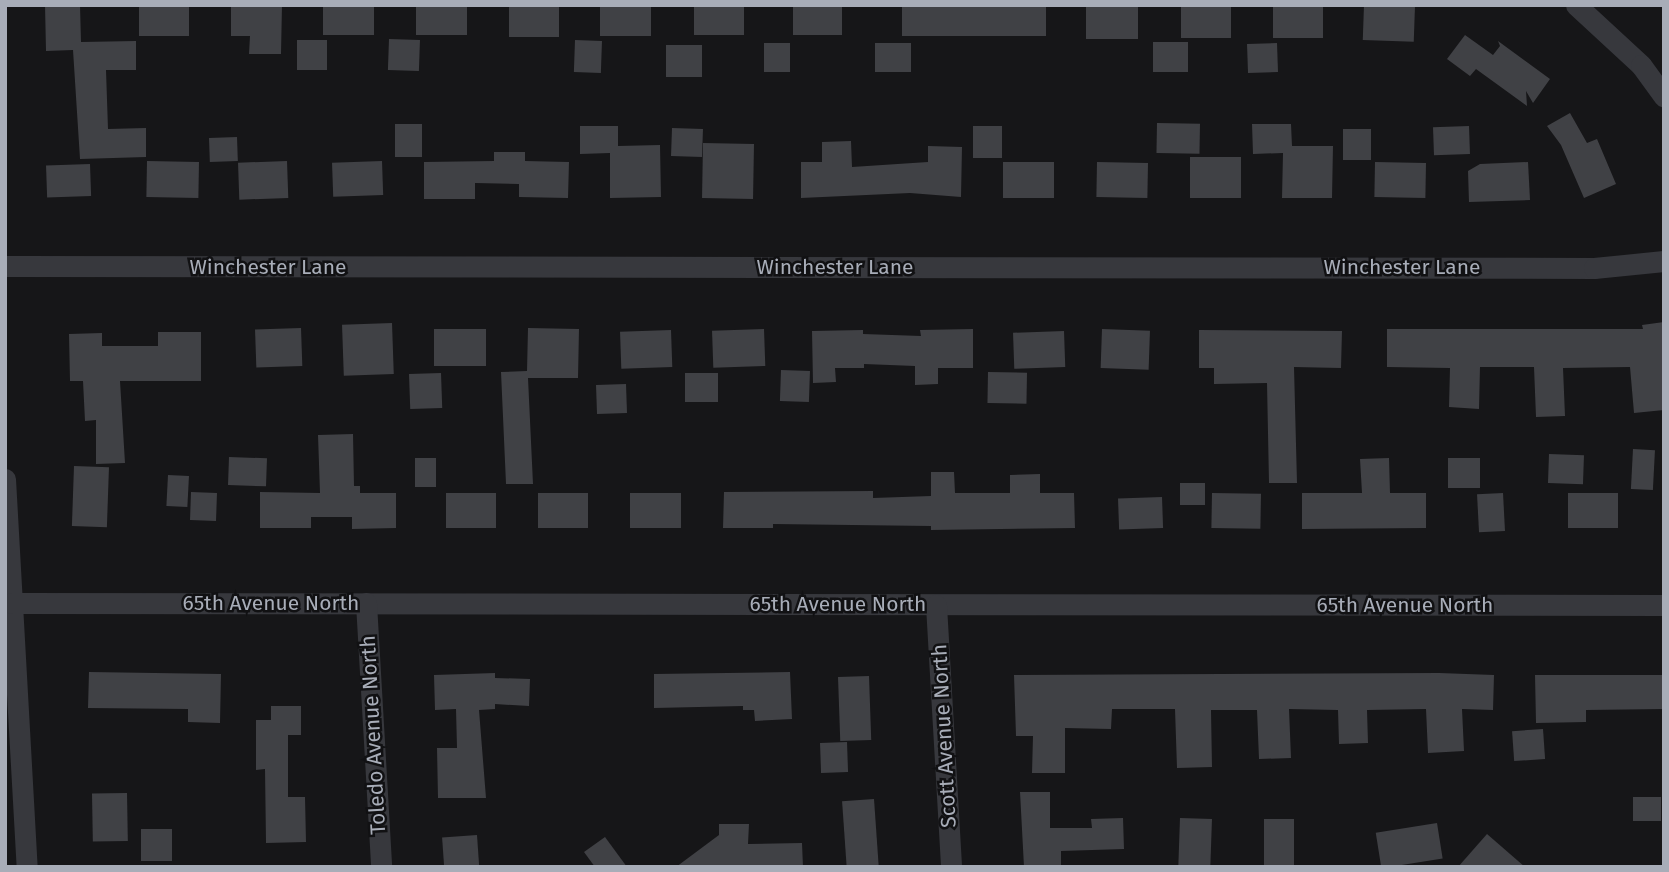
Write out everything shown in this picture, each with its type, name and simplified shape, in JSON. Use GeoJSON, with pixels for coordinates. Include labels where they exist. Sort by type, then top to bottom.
{"type":"FeatureCollection","features":[{"type":"Feature","properties":{"kind":"street"},"geometry":{"type":"LineString","coordinates":[[1576,5],[1642,65],[1664,97]]}},
{"type":"Feature","properties":{"kind":"street","name":"Winchester Lane"},"geometry":{"type":"LineString","coordinates":[[5,266],[1594,268],[1664,261]]}},
{"type":"Feature","properties":{"kind":"street"},"geometry":{"type":"LineString","coordinates":[[5,479],[12,603],[15,841],[27,867]]}},
{"type":"Feature","properties":{"kind":"street","name":"65th Avenue North"},"geometry":{"type":"LineString","coordinates":[[12,603],[1664,604]]}},
{"type":"Feature","properties":{"kind":"street","name":"Toledo Avenue North"},"geometry":{"type":"LineString","coordinates":[[366,603],[381,867]]}},
{"type":"Feature","properties":{"kind":"street","name":"Scott Avenue North"},"geometry":{"type":"LineString","coordinates":[[936,604],[951,867]]}},
{"type":"Feature","properties":{"kind":"building"},"geometry":{"type":"Polygon","coordinates":[[[45,5],[80,5],[81,42],[136,41],[136,70],[106,70],[108,129],[146,128],[146,157],[80,159],[73,50],[46,51],[45,5]]]}},
{"type":"Feature","properties":{"kind":"building"},"geometry":{"type":"Polygon","coordinates":[[[139,5],[189,5],[189,36],[139,36],[139,5]]]}},
{"type":"Feature","properties":{"kind":"building"},"geometry":{"type":"Polygon","coordinates":[[[231,5],[282,5],[281,54],[249,54],[250,36],[231,36],[231,5]]]}},
{"type":"Feature","properties":{"kind":"building"},"geometry":{"type":"Polygon","coordinates":[[[323,5],[374,5],[374,35],[323,35],[323,5]]]}},
{"type":"Feature","properties":{"kind":"building"},"geometry":{"type":"Polygon","coordinates":[[[416,5],[467,5],[467,35],[416,35],[416,5]]]}},
{"type":"Feature","properties":{"kind":"building"},"geometry":{"type":"Polygon","coordinates":[[[509,5],[559,5],[559,37],[509,37],[509,5]]]}},
{"type":"Feature","properties":{"kind":"building"},"geometry":{"type":"Polygon","coordinates":[[[600,5],[651,5],[651,36],[600,36],[600,5]]]}},
{"type":"Feature","properties":{"kind":"building"},"geometry":{"type":"Polygon","coordinates":[[[694,5],[744,5],[744,35],[694,35],[694,5]]]}},
{"type":"Feature","properties":{"kind":"building"},"geometry":{"type":"Polygon","coordinates":[[[793,5],[842,5],[842,35],[793,35],[793,5]]]}},
{"type":"Feature","properties":{"kind":"building"},"geometry":{"type":"Polygon","coordinates":[[[902,5],[1046,5],[1046,36],[902,36],[902,5]]]}},
{"type":"Feature","properties":{"kind":"building"},"geometry":{"type":"Polygon","coordinates":[[[1086,5],[1138,5],[1138,39],[1086,39],[1086,5]]]}},
{"type":"Feature","properties":{"kind":"building"},"geometry":{"type":"Polygon","coordinates":[[[1181,5],[1231,5],[1231,38],[1181,38],[1181,5]]]}},
{"type":"Feature","properties":{"kind":"building"},"geometry":{"type":"Polygon","coordinates":[[[1273,5],[1323,5],[1323,38],[1273,38],[1273,5]]]}},
{"type":"Feature","properties":{"kind":"building"},"geometry":{"type":"Polygon","coordinates":[[[1364,5],[1415,7],[1414,42],[1363,40],[1364,5]]]}},
{"type":"Feature","properties":{"kind":"building"},"geometry":{"type":"Polygon","coordinates":[[[1465,35],[1493,55],[1500,46],[1498,41],[1550,79],[1533,103],[1526,91],[1527,106],[1476,69],[1470,76],[1447,59],[1465,35]]]}},
{"type":"Feature","properties":{"kind":"building"},"geometry":{"type":"Polygon","coordinates":[[[389,39],[420,40],[419,71],[388,70],[389,39]]]}},
{"type":"Feature","properties":{"kind":"building"},"geometry":{"type":"Polygon","coordinates":[[[297,40],[327,40],[327,70],[297,70],[297,40]]]}},
{"type":"Feature","properties":{"kind":"building"},"geometry":{"type":"Polygon","coordinates":[[[575,40],[602,41],[601,73],[574,72],[575,40]]]}},
{"type":"Feature","properties":{"kind":"building"},"geometry":{"type":"Polygon","coordinates":[[[1153,42],[1188,42],[1188,72],[1153,72],[1153,42]]]}},
{"type":"Feature","properties":{"kind":"building"},"geometry":{"type":"Polygon","coordinates":[[[764,43],[790,43],[790,72],[764,72],[764,43]]]}},
{"type":"Feature","properties":{"kind":"building"},"geometry":{"type":"Polygon","coordinates":[[[875,43],[911,43],[911,72],[875,72],[875,43]]]}},
{"type":"Feature","properties":{"kind":"building"},"geometry":{"type":"Polygon","coordinates":[[[1277,43],[1278,72],[1248,73],[1247,44],[1277,43]]]}},
{"type":"Feature","properties":{"kind":"building"},"geometry":{"type":"Polygon","coordinates":[[[666,45],[702,45],[702,77],[666,77],[666,45]]]}},
{"type":"Feature","properties":{"kind":"building"},"geometry":{"type":"Polygon","coordinates":[[[1570,113],[1587,143],[1597,139],[1616,184],[1584,198],[1561,145],[1547,126],[1570,113]]]}},
{"type":"Feature","properties":{"kind":"building"},"geometry":{"type":"Polygon","coordinates":[[[1157,123],[1200,124],[1199,154],[1156,153],[1157,123]]]}},
{"type":"Feature","properties":{"kind":"building"},"geometry":{"type":"Polygon","coordinates":[[[395,124],[422,124],[422,157],[395,157],[395,124]]]}},
{"type":"Feature","properties":{"kind":"building"},"geometry":{"type":"Polygon","coordinates":[[[1252,124],[1291,124],[1292,146],[1333,146],[1332,198],[1282,198],[1283,153],[1253,154],[1252,124]]]}},
{"type":"Feature","properties":{"kind":"building"},"geometry":{"type":"Polygon","coordinates":[[[580,126],[618,126],[618,146],[660,145],[661,197],[610,198],[610,153],[580,154],[580,126]]]}},
{"type":"Feature","properties":{"kind":"building"},"geometry":{"type":"Polygon","coordinates":[[[973,126],[1002,126],[1002,158],[973,158],[973,126]]]}},
{"type":"Feature","properties":{"kind":"building"},"geometry":{"type":"Polygon","coordinates":[[[1469,126],[1470,154],[1434,155],[1433,127],[1469,126]]]}},
{"type":"Feature","properties":{"kind":"building"},"geometry":{"type":"Polygon","coordinates":[[[672,128],[703,129],[702,157],[671,156],[672,128]]]}},
{"type":"Feature","properties":{"kind":"building"},"geometry":{"type":"Polygon","coordinates":[[[1343,129],[1371,129],[1371,160],[1343,160],[1343,129]]]}},
{"type":"Feature","properties":{"kind":"building"},"geometry":{"type":"Polygon","coordinates":[[[237,137],[238,161],[210,162],[209,138],[237,137]]]}},
{"type":"Feature","properties":{"kind":"building"},"geometry":{"type":"Polygon","coordinates":[[[851,141],[852,167],[928,162],[928,146],[962,147],[961,197],[910,193],[801,198],[801,162],[822,162],[822,142],[851,141]]]}},
{"type":"Feature","properties":{"kind":"building"},"geometry":{"type":"Polygon","coordinates":[[[703,143],[754,144],[753,199],[702,198],[703,143]]]}},
{"type":"Feature","properties":{"kind":"building"},"geometry":{"type":"Polygon","coordinates":[[[494,152],[525,152],[525,161],[569,162],[568,198],[519,197],[519,184],[475,183],[475,199],[424,199],[424,162],[494,161],[494,152]]]}},
{"type":"Feature","properties":{"kind":"building"},"geometry":{"type":"Polygon","coordinates":[[[1190,157],[1241,157],[1241,198],[1190,198],[1190,157]]]}},
{"type":"Feature","properties":{"kind":"building"},"geometry":{"type":"Polygon","coordinates":[[[147,161],[199,162],[198,198],[146,197],[147,161]]]}},
{"type":"Feature","properties":{"kind":"building"},"geometry":{"type":"Polygon","coordinates":[[[287,161],[288,198],[239,200],[238,163],[287,161]]]}},
{"type":"Feature","properties":{"kind":"building"},"geometry":{"type":"Polygon","coordinates":[[[382,161],[383,195],[333,197],[332,163],[382,161]]]}},
{"type":"Feature","properties":{"kind":"building"},"geometry":{"type":"Polygon","coordinates":[[[1003,162],[1054,162],[1054,198],[1003,198],[1003,162]]]}},
{"type":"Feature","properties":{"kind":"building"},"geometry":{"type":"Polygon","coordinates":[[[1097,162],[1148,163],[1147,198],[1096,197],[1097,162]]]}},
{"type":"Feature","properties":{"kind":"building"},"geometry":{"type":"Polygon","coordinates":[[[1375,162],[1426,163],[1425,198],[1374,197],[1375,162]]]}},
{"type":"Feature","properties":{"kind":"building"},"geometry":{"type":"Polygon","coordinates":[[[1528,162],[1530,200],[1469,202],[1468,171],[1480,164],[1528,162]]]}},
{"type":"Feature","properties":{"kind":"building"},"geometry":{"type":"Polygon","coordinates":[[[90,164],[91,196],[47,198],[46,166],[90,164]]]}},
{"type":"Feature","properties":{"kind":"building"},"geometry":{"type":"Polygon","coordinates":[[[1664,322],[1664,410],[1634,413],[1630,367],[1563,368],[1565,416],[1536,417],[1534,367],[1480,367],[1479,409],[1449,407],[1450,368],[1387,367],[1387,329],[1643,329],[1642,325],[1664,322]]]}},
{"type":"Feature","properties":{"kind":"building"},"geometry":{"type":"Polygon","coordinates":[[[392,323],[394,374],[344,376],[342,325],[392,323]]]}},
{"type":"Feature","properties":{"kind":"building"},"geometry":{"type":"Polygon","coordinates":[[[301,328],[302,366],[256,368],[255,330],[301,328]]]}},
{"type":"Feature","properties":{"kind":"building"},"geometry":{"type":"Polygon","coordinates":[[[528,328],[579,329],[578,378],[528,378],[533,484],[506,484],[501,372],[527,371],[528,328]]]}},
{"type":"Feature","properties":{"kind":"building"},"geometry":{"type":"Polygon","coordinates":[[[434,329],[486,329],[486,366],[434,366],[434,329]]]}},
{"type":"Feature","properties":{"kind":"building"},"geometry":{"type":"Polygon","coordinates":[[[764,329],[765,366],[713,368],[712,331],[764,329]]]}},
{"type":"Feature","properties":{"kind":"building"},"geometry":{"type":"Polygon","coordinates":[[[973,329],[973,368],[938,368],[938,384],[915,385],[915,366],[864,364],[864,368],[835,368],[836,382],[813,383],[812,331],[863,330],[863,334],[921,336],[920,330],[973,329]]]}},
{"type":"Feature","properties":{"kind":"building"},"geometry":{"type":"Polygon","coordinates":[[[1102,329],[1150,331],[1149,370],[1101,368],[1102,329]]]}},
{"type":"Feature","properties":{"kind":"building"},"geometry":{"type":"Polygon","coordinates":[[[671,330],[672,367],[621,369],[620,332],[671,330]]]}},
{"type":"Feature","properties":{"kind":"building"},"geometry":{"type":"Polygon","coordinates":[[[1199,330],[1342,331],[1341,368],[1294,367],[1297,483],[1269,483],[1267,383],[1214,384],[1214,368],[1199,368],[1199,330]]]}},
{"type":"Feature","properties":{"kind":"building"},"geometry":{"type":"Polygon","coordinates":[[[1064,331],[1065,367],[1014,369],[1013,333],[1064,331]]]}},
{"type":"Feature","properties":{"kind":"building"},"geometry":{"type":"Polygon","coordinates":[[[158,332],[201,332],[201,381],[120,381],[125,463],[96,464],[96,420],[85,421],[83,381],[70,381],[69,334],[102,333],[102,346],[158,346],[158,332]]]}},
{"type":"Feature","properties":{"kind":"building"},"geometry":{"type":"Polygon","coordinates":[[[781,370],[810,371],[809,402],[780,401],[781,370]]]}},
{"type":"Feature","properties":{"kind":"building"},"geometry":{"type":"Polygon","coordinates":[[[988,372],[1027,373],[1026,404],[987,403],[988,372]]]}},
{"type":"Feature","properties":{"kind":"building"},"geometry":{"type":"Polygon","coordinates":[[[441,373],[442,408],[410,409],[409,374],[441,373]]]}},
{"type":"Feature","properties":{"kind":"building"},"geometry":{"type":"Polygon","coordinates":[[[685,373],[718,373],[718,402],[685,402],[685,373]]]}},
{"type":"Feature","properties":{"kind":"building"},"geometry":{"type":"Polygon","coordinates":[[[626,384],[627,413],[597,414],[596,385],[626,384]]]}},
{"type":"Feature","properties":{"kind":"building"},"geometry":{"type":"Polygon","coordinates":[[[353,434],[354,486],[360,486],[360,493],[396,493],[396,528],[352,529],[352,517],[311,517],[311,528],[260,528],[260,492],[320,493],[318,435],[353,434]]]}},
{"type":"Feature","properties":{"kind":"building"},"geometry":{"type":"Polygon","coordinates":[[[1633,449],[1655,450],[1653,490],[1631,489],[1633,449]]]}},
{"type":"Feature","properties":{"kind":"building"},"geometry":{"type":"Polygon","coordinates":[[[1549,454],[1584,455],[1583,484],[1548,483],[1549,454]]]}},
{"type":"Feature","properties":{"kind":"building"},"geometry":{"type":"Polygon","coordinates":[[[229,457],[267,458],[266,486],[228,485],[229,457]]]}},
{"type":"Feature","properties":{"kind":"building"},"geometry":{"type":"Polygon","coordinates":[[[415,458],[436,458],[436,487],[415,487],[415,458]]]}},
{"type":"Feature","properties":{"kind":"building"},"geometry":{"type":"Polygon","coordinates":[[[1389,458],[1390,493],[1426,493],[1426,528],[1302,529],[1302,493],[1362,493],[1360,459],[1389,458]]]}},
{"type":"Feature","properties":{"kind":"building"},"geometry":{"type":"Polygon","coordinates":[[[1448,458],[1480,458],[1480,488],[1448,488],[1448,458]]]}},
{"type":"Feature","properties":{"kind":"building"},"geometry":{"type":"Polygon","coordinates":[[[74,466],[109,467],[107,527],[72,526],[74,466]]]}},
{"type":"Feature","properties":{"kind":"building"},"geometry":{"type":"Polygon","coordinates":[[[931,472],[954,472],[955,493],[1010,493],[1010,475],[1040,474],[1040,493],[1074,493],[1075,528],[931,530],[931,526],[773,524],[773,528],[723,528],[724,492],[873,491],[873,498],[931,496],[931,472]]]}},
{"type":"Feature","properties":{"kind":"building"},"geometry":{"type":"Polygon","coordinates":[[[168,475],[189,476],[187,507],[166,506],[168,475]]]}},
{"type":"Feature","properties":{"kind":"building"},"geometry":{"type":"Polygon","coordinates":[[[1180,483],[1205,483],[1205,505],[1180,505],[1180,483]]]}},
{"type":"Feature","properties":{"kind":"building"},"geometry":{"type":"Polygon","coordinates":[[[191,492],[217,493],[216,521],[190,520],[191,492]]]}},
{"type":"Feature","properties":{"kind":"building"},"geometry":{"type":"Polygon","coordinates":[[[446,493],[496,493],[496,528],[446,528],[446,493]]]}},
{"type":"Feature","properties":{"kind":"building"},"geometry":{"type":"Polygon","coordinates":[[[538,493],[588,493],[588,528],[538,528],[538,493]]]}},
{"type":"Feature","properties":{"kind":"building"},"geometry":{"type":"Polygon","coordinates":[[[630,493],[681,493],[681,528],[630,528],[630,493]]]}},
{"type":"Feature","properties":{"kind":"building"},"geometry":{"type":"Polygon","coordinates":[[[1212,493],[1261,494],[1260,529],[1211,528],[1212,493]]]}},
{"type":"Feature","properties":{"kind":"building"},"geometry":{"type":"Polygon","coordinates":[[[1503,493],[1505,531],[1479,532],[1477,494],[1503,493]]]}},
{"type":"Feature","properties":{"kind":"building"},"geometry":{"type":"Polygon","coordinates":[[[1568,493],[1618,493],[1618,528],[1568,528],[1568,493]]]}},
{"type":"Feature","properties":{"kind":"building"},"geometry":{"type":"Polygon","coordinates":[[[1162,497],[1163,528],[1119,530],[1118,499],[1162,497]]]}},
{"type":"Feature","properties":{"kind":"building"},"geometry":{"type":"Polygon","coordinates":[[[89,672],[221,674],[220,723],[188,722],[188,709],[88,708],[89,672]]]}},
{"type":"Feature","properties":{"kind":"building"},"geometry":{"type":"Polygon","coordinates":[[[790,672],[792,719],[755,721],[754,710],[743,710],[743,706],[654,708],[654,674],[790,672]]]}},
{"type":"Feature","properties":{"kind":"building"},"geometry":{"type":"Polygon","coordinates":[[[495,673],[495,678],[530,679],[529,706],[495,704],[495,709],[479,710],[486,798],[438,798],[437,748],[457,748],[456,709],[435,710],[434,675],[495,673]]]}},
{"type":"Feature","properties":{"kind":"building"},"geometry":{"type":"Polygon","coordinates":[[[1014,675],[1494,675],[1493,710],[1462,709],[1464,751],[1428,753],[1426,709],[1367,710],[1368,743],[1339,744],[1338,710],[1289,709],[1291,758],[1259,759],[1257,710],[1211,710],[1212,767],[1177,768],[1175,709],[1112,709],[1111,729],[1065,728],[1065,773],[1032,773],[1033,736],[1016,736],[1014,675]]]}},
{"type":"Feature","properties":{"kind":"building"},"geometry":{"type":"Polygon","coordinates":[[[1535,675],[1664,675],[1664,709],[1586,710],[1586,722],[1536,723],[1535,675]]]}},
{"type":"Feature","properties":{"kind":"building"},"geometry":{"type":"Polygon","coordinates":[[[869,676],[871,740],[840,741],[838,677],[869,676]]]}},
{"type":"Feature","properties":{"kind":"building"},"geometry":{"type":"Polygon","coordinates":[[[271,706],[301,706],[301,735],[288,735],[288,797],[305,797],[306,842],[266,843],[265,769],[256,770],[256,720],[271,720],[271,706]]]}},
{"type":"Feature","properties":{"kind":"building"},"geometry":{"type":"Polygon","coordinates":[[[1543,729],[1545,759],[1514,761],[1512,731],[1543,729]]]}},
{"type":"Feature","properties":{"kind":"building"},"geometry":{"type":"Polygon","coordinates":[[[847,742],[848,772],[821,773],[820,743],[847,742]]]}},
{"type":"Feature","properties":{"kind":"building"},"geometry":{"type":"Polygon","coordinates":[[[1020,792],[1050,792],[1050,828],[1092,828],[1091,819],[1123,818],[1124,849],[1061,851],[1061,867],[1024,867],[1020,792]]]}},
{"type":"Feature","properties":{"kind":"building"},"geometry":{"type":"Polygon","coordinates":[[[127,793],[128,841],[93,842],[92,794],[127,793]]]}},
{"type":"Feature","properties":{"kind":"building"},"geometry":{"type":"Polygon","coordinates":[[[1633,797],[1661,797],[1661,821],[1633,821],[1633,797]]]}},
{"type":"Feature","properties":{"kind":"building"},"geometry":{"type":"Polygon","coordinates":[[[874,799],[879,867],[847,867],[842,801],[874,799]]]}},
{"type":"Feature","properties":{"kind":"building"},"geometry":{"type":"Polygon","coordinates":[[[1180,818],[1212,819],[1210,867],[1178,867],[1180,818]]]}},
{"type":"Feature","properties":{"kind":"building"},"geometry":{"type":"Polygon","coordinates":[[[1264,819],[1294,819],[1294,867],[1264,867],[1264,819]]]}},
{"type":"Feature","properties":{"kind":"building"},"geometry":{"type":"Polygon","coordinates":[[[1437,823],[1443,859],[1381,867],[1376,833],[1437,823]]]}},
{"type":"Feature","properties":{"kind":"building"},"geometry":{"type":"Polygon","coordinates":[[[719,824],[749,824],[748,844],[802,843],[803,867],[676,867],[719,835],[719,824]]]}},
{"type":"Feature","properties":{"kind":"building"},"geometry":{"type":"Polygon","coordinates":[[[141,829],[172,829],[172,861],[141,861],[141,829]]]}},
{"type":"Feature","properties":{"kind":"building"},"geometry":{"type":"Polygon","coordinates":[[[1487,834],[1525,867],[1458,867],[1487,834]]]}},
{"type":"Feature","properties":{"kind":"building"},"geometry":{"type":"Polygon","coordinates":[[[477,835],[479,867],[444,867],[442,837],[477,835]]]}},
{"type":"Feature","properties":{"kind":"building"},"geometry":{"type":"Polygon","coordinates":[[[605,837],[627,867],[595,867],[584,852],[605,837]]]}}]}
